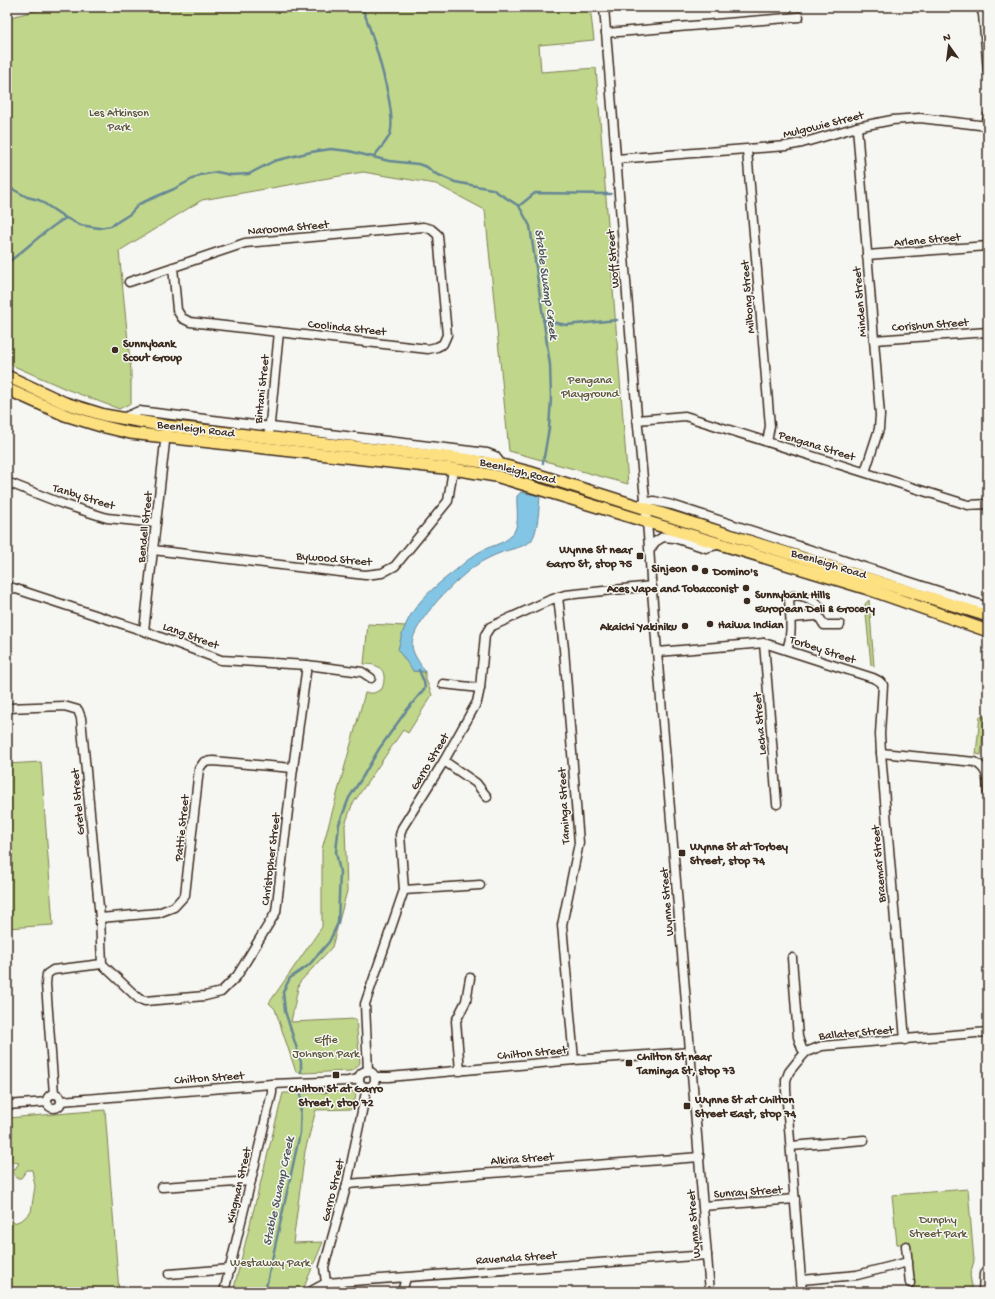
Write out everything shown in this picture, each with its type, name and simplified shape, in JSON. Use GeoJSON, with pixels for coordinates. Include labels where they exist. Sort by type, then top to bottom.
{"type":"FeatureCollection","features":[{"type":"Feature","properties":{"kind":"main road","name":"Beenleigh Road"},"geometry":{"type":"LineString","coordinates":[[7,376],[65,403],[166,432],[267,449],[453,469],[496,476],[865,588],[988,631]]}},
{"type":"Feature","properties":{"kind":"main road","name":"Beenleigh Road"},"geometry":{"type":"LineString","coordinates":[[7,389],[65,415],[130,433],[269,432],[502,465],[633,505],[646,506],[988,616]]}},
{"type":"Feature","properties":{"kind":"street","name":"Woff Street"},"geometry":{"type":"LineString","coordinates":[[604,7],[637,420],[646,506]]}},
{"type":"Feature","properties":{"kind":"street"},"geometry":{"type":"LineString","coordinates":[[980,7],[983,14],[988,71]]}},
{"type":"Feature","properties":{"kind":"street"},"geometry":{"type":"LineString","coordinates":[[606,33],[798,17]]}},
{"type":"Feature","properties":{"kind":"street"},"geometry":{"type":"LineString","coordinates":[[987,126],[988,116]]}},
{"type":"Feature","properties":{"kind":"street","name":"Mulgowie Street"},"geometry":{"type":"LineString","coordinates":[[616,159],[786,146],[802,143],[857,127],[892,120],[920,118],[987,126]]}},
{"type":"Feature","properties":{"kind":"street","name":"Minden Street"},"geometry":{"type":"LineString","coordinates":[[857,127],[880,415],[880,429],[865,472]]}},
{"type":"Feature","properties":{"kind":"street","name":"Milbong Street"},"geometry":{"type":"LineString","coordinates":[[747,150],[770,426],[767,442]]}},
{"type":"Feature","properties":{"kind":"street","name":"Narooma Street"},"geometry":{"type":"LineString","coordinates":[[129,282],[245,243],[423,227],[431,229]]}},
{"type":"Feature","properties":{"kind":"street","name":"Coolinda Street"},"geometry":{"type":"LineString","coordinates":[[173,267],[177,310],[182,318],[190,322],[428,349],[443,344],[446,335],[438,235],[431,229]]}},
{"type":"Feature","properties":{"kind":"street","name":"Arlene Street"},"geometry":{"type":"LineString","coordinates":[[867,255],[988,246]]}},
{"type":"Feature","properties":{"kind":"street","name":"Bintani Street"},"geometry":{"type":"LineString","coordinates":[[267,449],[279,332]]}},
{"type":"Feature","properties":{"kind":"street","name":"Corishun Street"},"geometry":{"type":"LineString","coordinates":[[874,340],[988,332]]}},
{"type":"Feature","properties":{"kind":"street","name":"Beenleigh Road"},"geometry":{"type":"LineString","coordinates":[[120,419],[139,411],[269,432]]}},
{"type":"Feature","properties":{"kind":"street","name":"Pengana Street"},"geometry":{"type":"LineString","coordinates":[[637,420],[685,416],[968,505],[988,504]]}},
{"type":"Feature","properties":{"kind":"street","name":"Bendell Street"},"geometry":{"type":"LineString","coordinates":[[144,631],[166,432]]}},
{"type":"Feature","properties":{"kind":"street","name":"Bywood Street"},"geometry":{"type":"LineString","coordinates":[[153,550],[365,575],[382,573],[395,566],[448,501],[453,469]]}},
{"type":"Feature","properties":{"kind":"street","name":"Tanby Street"},"geometry":{"type":"LineString","coordinates":[[7,482],[63,504],[107,518],[156,523]]}},
{"type":"Feature","properties":{"kind":"street","name":"Beenleigh Road"},"geometry":{"type":"LineString","coordinates":[[646,506],[654,501],[672,505],[988,607]]}},
{"type":"Feature","properties":{"kind":"street","name":"Wynne Street"},"geometry":{"type":"LineString","coordinates":[[646,506],[710,1292]]}},
{"type":"Feature","properties":{"kind":"street"},"geometry":{"type":"LineString","coordinates":[[650,550],[656,542],[663,537],[674,538],[706,548],[722,544]]}},
{"type":"Feature","properties":{"kind":"street","name":"Lang Street"},"geometry":{"type":"LineString","coordinates":[[7,586],[144,631],[221,660],[307,665],[362,672],[371,678]]}},
{"type":"Feature","properties":{"kind":"street","name":"Garro Street"},"geometry":{"type":"LineString","coordinates":[[368,1071],[365,1004],[404,890],[400,835],[402,828],[444,761],[477,702],[480,688],[485,635],[490,627],[558,597],[652,586]]}},
{"type":"Feature","properties":{"kind":"street"},"geometry":{"type":"LineString","coordinates":[[787,650],[791,638],[789,599],[793,596],[800,596],[817,603],[820,612],[818,615],[824,625],[840,625]]}},
{"type":"Feature","properties":{"kind":"street","name":"Taminga Street"},"geometry":{"type":"LineString","coordinates":[[558,597],[579,843],[562,926],[574,1060]]}},
{"type":"Feature","properties":{"kind":"street"},"geometry":{"type":"LineString","coordinates":[[790,618],[818,615]]}},
{"type":"Feature","properties":{"kind":"street","name":"Torbey Street"},"geometry":{"type":"LineString","coordinates":[[658,652],[764,643],[873,678],[883,685]]}},
{"type":"Feature","properties":{"kind":"street","name":"Lecha Street"},"geometry":{"type":"LineString","coordinates":[[764,643],[777,804]]}},
{"type":"Feature","properties":{"kind":"street","name":"Christopher Street"},"geometry":{"type":"LineString","coordinates":[[102,964],[139,998],[146,1001],[205,996],[221,992],[237,976],[276,912],[307,665]]}},
{"type":"Feature","properties":{"kind":"street"},"geometry":{"type":"LineString","coordinates":[[443,684],[480,688]]}},
{"type":"Feature","properties":{"kind":"street","name":"Braemar Street"},"geometry":{"type":"LineString","coordinates":[[883,685],[880,734],[881,753],[905,1040]]}},
{"type":"Feature","properties":{"kind":"street","name":"Gretel Street"},"geometry":{"type":"LineString","coordinates":[[7,708],[64,706],[78,710],[81,718],[100,918],[102,964]]}},
{"type":"Feature","properties":{"kind":"street"},"geometry":{"type":"LineString","coordinates":[[881,753],[975,762],[983,767],[987,775],[988,793]]}},
{"type":"Feature","properties":{"kind":"street","name":"Pattie Street"},"geometry":{"type":"LineString","coordinates":[[100,918],[158,913],[174,907],[185,895],[199,768],[204,762],[214,761],[293,768]]}},
{"type":"Feature","properties":{"kind":"street"},"geometry":{"type":"LineString","coordinates":[[444,761],[476,783],[487,797]]}},
{"type":"Feature","properties":{"kind":"street"},"geometry":{"type":"LineString","coordinates":[[404,890],[480,885]]}},
{"type":"Feature","properties":{"kind":"street"},"geometry":{"type":"LineString","coordinates":[[792,958],[798,1037],[802,1049],[806,1052]]}},
{"type":"Feature","properties":{"kind":"street"},"geometry":{"type":"LineString","coordinates":[[54,1094],[46,984],[47,974],[53,970],[102,964]]}},
{"type":"Feature","properties":{"kind":"street"},"geometry":{"type":"LineString","coordinates":[[460,1071],[456,1021],[466,1001],[470,978]]}},
{"type":"Feature","properties":{"kind":"street","name":"Ballater Street"},"geometry":{"type":"LineString","coordinates":[[802,1292],[786,1080],[790,1072],[806,1052],[822,1046],[988,1032]]}},
{"type":"Feature","properties":{"kind":"street","name":"Chilton Street"},"geometry":{"type":"LineString","coordinates":[[375,1077],[460,1071],[574,1060],[691,1052]]}},
{"type":"Feature","properties":{"kind":"street"},"geometry":{"type":"LineString","coordinates":[[368,1071],[375,1077],[374,1083],[367,1087],[361,1084],[360,1079],[362,1073],[368,1071]]}},
{"type":"Feature","properties":{"kind":"street","name":"Chilton Street"},"geometry":{"type":"LineString","coordinates":[[61,1101],[272,1084],[348,1081],[360,1079]]}},
{"type":"Feature","properties":{"kind":"street","name":"Kingman Street"},"geometry":{"type":"LineString","coordinates":[[224,1292],[272,1093],[272,1084]]}},
{"type":"Feature","properties":{"kind":"street","name":"Garro Street"},"geometry":{"type":"LineString","coordinates":[[326,1283],[324,1267],[347,1184],[367,1087]]}},
{"type":"Feature","properties":{"kind":"street"},"geometry":{"type":"LineString","coordinates":[[47,1102],[50,1107],[55,1108],[60,1105],[60,1097],[54,1094]]}},
{"type":"Feature","properties":{"kind":"street"},"geometry":{"type":"LineString","coordinates":[[47,1102],[50,1096],[54,1094]]}},
{"type":"Feature","properties":{"kind":"street"},"geometry":{"type":"LineString","coordinates":[[7,1105],[47,1102]]}},
{"type":"Feature","properties":{"kind":"street"},"geometry":{"type":"LineString","coordinates":[[791,1146],[864,1140]]}},
{"type":"Feature","properties":{"kind":"street","name":"Alkira Street"},"geometry":{"type":"LineString","coordinates":[[347,1184],[700,1157]]}},
{"type":"Feature","properties":{"kind":"street"},"geometry":{"type":"LineString","coordinates":[[162,1187],[251,1181]]}},
{"type":"Feature","properties":{"kind":"street","name":"Sunray Street"},"geometry":{"type":"LineString","coordinates":[[704,1206],[795,1199]]}},
{"type":"Feature","properties":{"kind":"street"},"geometry":{"type":"LineString","coordinates":[[906,1246],[910,1283]]}},
{"type":"Feature","properties":{"kind":"street","name":"Ravenala Street"},"geometry":{"type":"LineString","coordinates":[[326,1283],[707,1255]]}},
{"type":"Feature","properties":{"kind":"street"},"geometry":{"type":"LineString","coordinates":[[802,1280],[857,1275],[908,1262]]}},
{"type":"Feature","properties":{"kind":"street"},"geometry":{"type":"LineString","coordinates":[[169,1274],[230,1269]]}},
{"type":"Feature","properties":{"kind":"street"},"geometry":{"type":"LineString","coordinates":[[983,1292],[984,1274]]}},
{"type":"Feature","properties":{"kind":"street"},"geometry":{"type":"LineString","coordinates":[[402,1292],[406,1278]]}},
{"type":"Feature","properties":{"kind":"street"},"geometry":{"type":"LineString","coordinates":[[313,1292],[313,1290],[326,1283]]}},
{"type":"Feature","properties":{"kind":"green space","name":"Les Atkinson Park"},"geometry":{"type":"Polygon","coordinates":[[[50,7],[590,7],[594,40],[539,45],[541,72],[596,68],[628,484],[509,451],[485,210],[436,184],[363,172],[202,200],[119,251],[131,371],[131,403],[119,409],[66,389],[7,363],[7,18],[50,7]]]}},
{"type":"Feature","properties":{"kind":"green space"},"geometry":{"type":"Polygon","coordinates":[[[869,600],[874,666],[871,665],[865,604],[869,600]]]}},
{"type":"Feature","properties":{"kind":"green space","name":"Effie Johnson Park"},"geometry":{"type":"Polygon","coordinates":[[[368,624],[406,626],[403,633],[413,671],[425,672],[425,677],[432,695],[408,733],[403,730],[352,805],[345,825],[347,891],[332,947],[299,983],[291,1022],[356,1019],[360,1063],[351,1071],[296,1072],[275,1009],[269,1003],[322,927],[322,849],[365,693],[374,693],[382,689],[384,683],[383,673],[379,667],[364,664],[368,624]]]}},
{"type":"Feature","properties":{"kind":"green space"},"geometry":{"type":"Polygon","coordinates":[[[980,716],[985,717],[981,755],[976,754],[980,716]]]}},
{"type":"Feature","properties":{"kind":"green space"},"geometry":{"type":"Polygon","coordinates":[[[41,762],[53,925],[7,928],[7,764],[41,762]]]}},
{"type":"Feature","properties":{"kind":"green space","name":"Westaway Park"},"geometry":{"type":"Polygon","coordinates":[[[350,1090],[356,1095],[353,1109],[316,1110],[305,1151],[293,1243],[323,1242],[302,1292],[233,1292],[283,1093],[322,1093],[350,1090]]]}},
{"type":"Feature","properties":{"kind":"green space"},"geometry":{"type":"Polygon","coordinates":[[[105,1110],[119,1292],[7,1292],[7,1219],[14,1223],[22,1220],[31,1212],[35,1186],[32,1170],[27,1170],[21,1178],[16,1178],[13,1172],[19,1163],[7,1161],[7,1118],[105,1110]]]}},
{"type":"Feature","properties":{"kind":"green space","name":"Dunphy Street Park"},"geometry":{"type":"Polygon","coordinates":[[[968,1189],[974,1261],[970,1275],[973,1292],[910,1292],[913,1287],[910,1244],[897,1244],[892,1195],[968,1189]]]}},
{"type":"Feature","properties":{"kind":"water"},"geometry":{"type":"Polygon","coordinates":[[[521,492],[540,496],[538,520],[531,541],[524,545],[497,554],[478,564],[460,578],[438,600],[420,624],[414,635],[412,645],[415,655],[425,672],[413,671],[398,650],[406,624],[412,613],[426,595],[469,559],[511,536],[517,524],[517,496],[521,492]]]}},
{"type":"Feature","properties":{"kind":"waterway"},"geometry":{"type":"LineString","coordinates":[[362,7],[382,71],[390,108],[390,134],[385,143],[374,156]]}},
{"type":"Feature","properties":{"kind":"waterway","name":"Stable Swamp Creek"},"geometry":{"type":"LineString","coordinates":[[7,186],[27,197],[39,200],[66,218],[80,225],[99,228],[111,226],[130,214],[139,204],[174,189],[200,175],[217,172],[231,175],[249,174],[274,161],[331,149],[349,151],[389,161],[418,164],[427,167],[434,173],[455,182],[492,189],[519,206],[530,226],[550,365],[551,398],[549,428],[543,463]]}},
{"type":"Feature","properties":{"kind":"waterway"},"geometry":{"type":"LineString","coordinates":[[519,206],[535,193],[611,194]]}},
{"type":"Feature","properties":{"kind":"waterway"},"geometry":{"type":"LineString","coordinates":[[7,263],[50,228],[66,218]]}},
{"type":"Feature","properties":{"kind":"waterway"},"geometry":{"type":"LineString","coordinates":[[543,320],[566,325],[617,320]]}},
{"type":"Feature","properties":{"kind":"waterway","name":"Stable Swamp Creek"},"geometry":{"type":"LineString","coordinates":[[301,1072],[301,1062],[285,1011],[283,992],[290,978],[309,965],[329,942],[338,923],[340,872],[336,852],[339,824],[349,798],[379,749],[406,711],[425,688],[419,670]]}},
{"type":"Feature","properties":{"kind":"waterway","name":"Stable Swamp Creek"},"geometry":{"type":"LineString","coordinates":[[265,1292],[300,1133],[301,1093]]}},
{"type":"Feature","properties":{"kind":"place","name":"Sunnybank Scout Group"},"geometry":{"type":"Point","coordinates":[115,350]}},
{"type":"Feature","properties":{"kind":"place","name":"Wynne St near Garro St, stop 75"},"geometry":{"type":"Point","coordinates":[640,556]}},
{"type":"Feature","properties":{"kind":"place","name":"Sinjeon"},"geometry":{"type":"Point","coordinates":[695,568]}},
{"type":"Feature","properties":{"kind":"place","name":"Domino's"},"geometry":{"type":"Point","coordinates":[705,571]}},
{"type":"Feature","properties":{"kind":"place","name":"Aces Vape and Tobacconist"},"geometry":{"type":"Point","coordinates":[746,588]}},
{"type":"Feature","properties":{"kind":"place","name":"Sunnybank Hills European Deli & Grocery"},"geometry":{"type":"Point","coordinates":[747,601]}},
{"type":"Feature","properties":{"kind":"place","name":"Haiwa Indian"},"geometry":{"type":"Point","coordinates":[710,624]}},
{"type":"Feature","properties":{"kind":"place","name":"Akaichi Yakiniku"},"geometry":{"type":"Point","coordinates":[685,626]}},
{"type":"Feature","properties":{"kind":"place","name":"Wynne St at Torbey Street, stop 74"},"geometry":{"type":"Point","coordinates":[682,853]}},
{"type":"Feature","properties":{"kind":"place","name":"Chilton St near Taminga St, stop 73"},"geometry":{"type":"Point","coordinates":[629,1063]}},
{"type":"Feature","properties":{"kind":"place","name":"Chilton St at Garro Street, stop 72"},"geometry":{"type":"Point","coordinates":[336,1075]}},
{"type":"Feature","properties":{"kind":"place","name":"Wynne St at Chilton Street East, stop 74"},"geometry":{"type":"Point","coordinates":[687,1106]}},
{"type":"Feature","properties":{"kind":"park label","name":"Pengana Playground"},"geometry":{"type":"Point","coordinates":[590,386]}}]}
